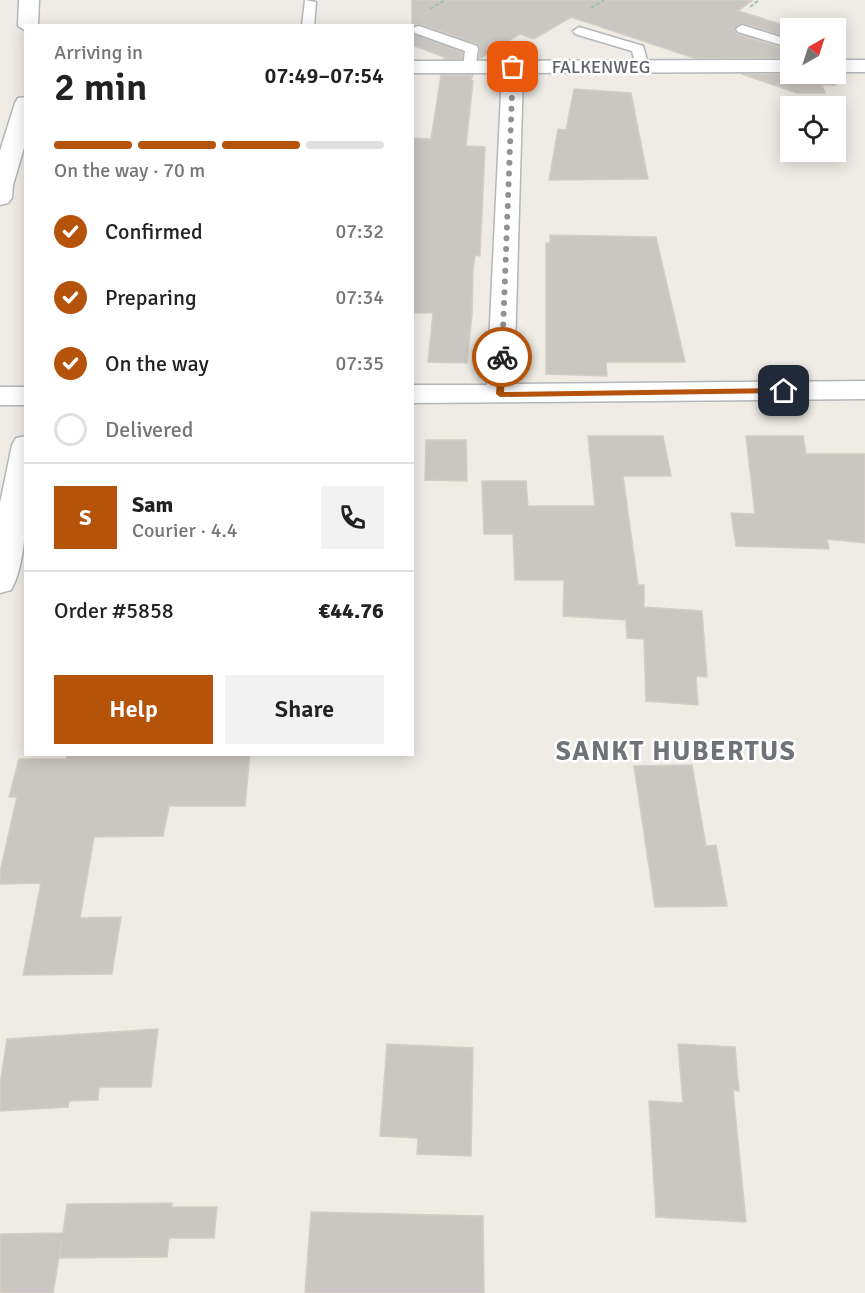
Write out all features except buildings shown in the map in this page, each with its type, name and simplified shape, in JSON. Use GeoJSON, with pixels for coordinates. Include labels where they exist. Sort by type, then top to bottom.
{"type":"FeatureCollection","features":[{"type":"Feature","properties":{"kind":"street"},"geometry":{"type":"LineString","coordinates":[[28,24],[29,0]]}},
{"type":"Feature","properties":{"kind":"street","name":"FALKENWEG"},"geometry":{"type":"LineString","coordinates":[[414,67],[780,66]]}},
{"type":"Feature","properties":{"kind":"street"},"geometry":{"type":"LineString","coordinates":[[846,66],[865,66]]}},
{"type":"Feature","properties":{"kind":"street"},"geometry":{"type":"LineString","coordinates":[[500,394],[513,67]]}},
{"type":"Feature","properties":{"kind":"street"},"geometry":{"type":"LineString","coordinates":[[0,198],[1,185],[24,110]]}},
{"type":"Feature","properties":{"kind":"street"},"geometry":{"type":"LineString","coordinates":[[414,394],[865,390]]}},
{"type":"Feature","properties":{"kind":"street"},"geometry":{"type":"LineString","coordinates":[[0,396],[24,396]]}},
{"type":"Feature","properties":{"kind":"street"},"geometry":{"type":"LineString","coordinates":[[0,582],[24,456]]}},
{"type":"Feature","properties":{"kind":"lane"},"geometry":{"type":"LineString","coordinates":[[308,24],[310,2]]}},
{"type":"Feature","properties":{"kind":"lane"},"geometry":{"type":"LineString","coordinates":[[742,29],[780,41]]}},
{"type":"Feature","properties":{"kind":"lane"},"geometry":{"type":"LineString","coordinates":[[419,30],[472,49],[470,67]]}},
{"type":"Feature","properties":{"kind":"lane"},"geometry":{"type":"LineString","coordinates":[[579,31],[638,49],[642,67]]}},
{"type":"Feature","properties":{"kind":"path"},"geometry":{"type":"LineString","coordinates":[[588,10],[604,0]]}},
{"type":"Feature","properties":{"kind":"way so far"},"geometry":{"type":"LineString","coordinates":[[502,357],[513,67]]}},
{"type":"Feature","properties":{"kind":"district","name":"SANKT HUBERTUS"},"geometry":{"type":"Point","coordinates":[676,751]}},
{"type":"Feature","properties":{"kind":"route"},"geometry":{"type":"LineString","coordinates":[[502,357],[500,394],[784,391]]}}]}
